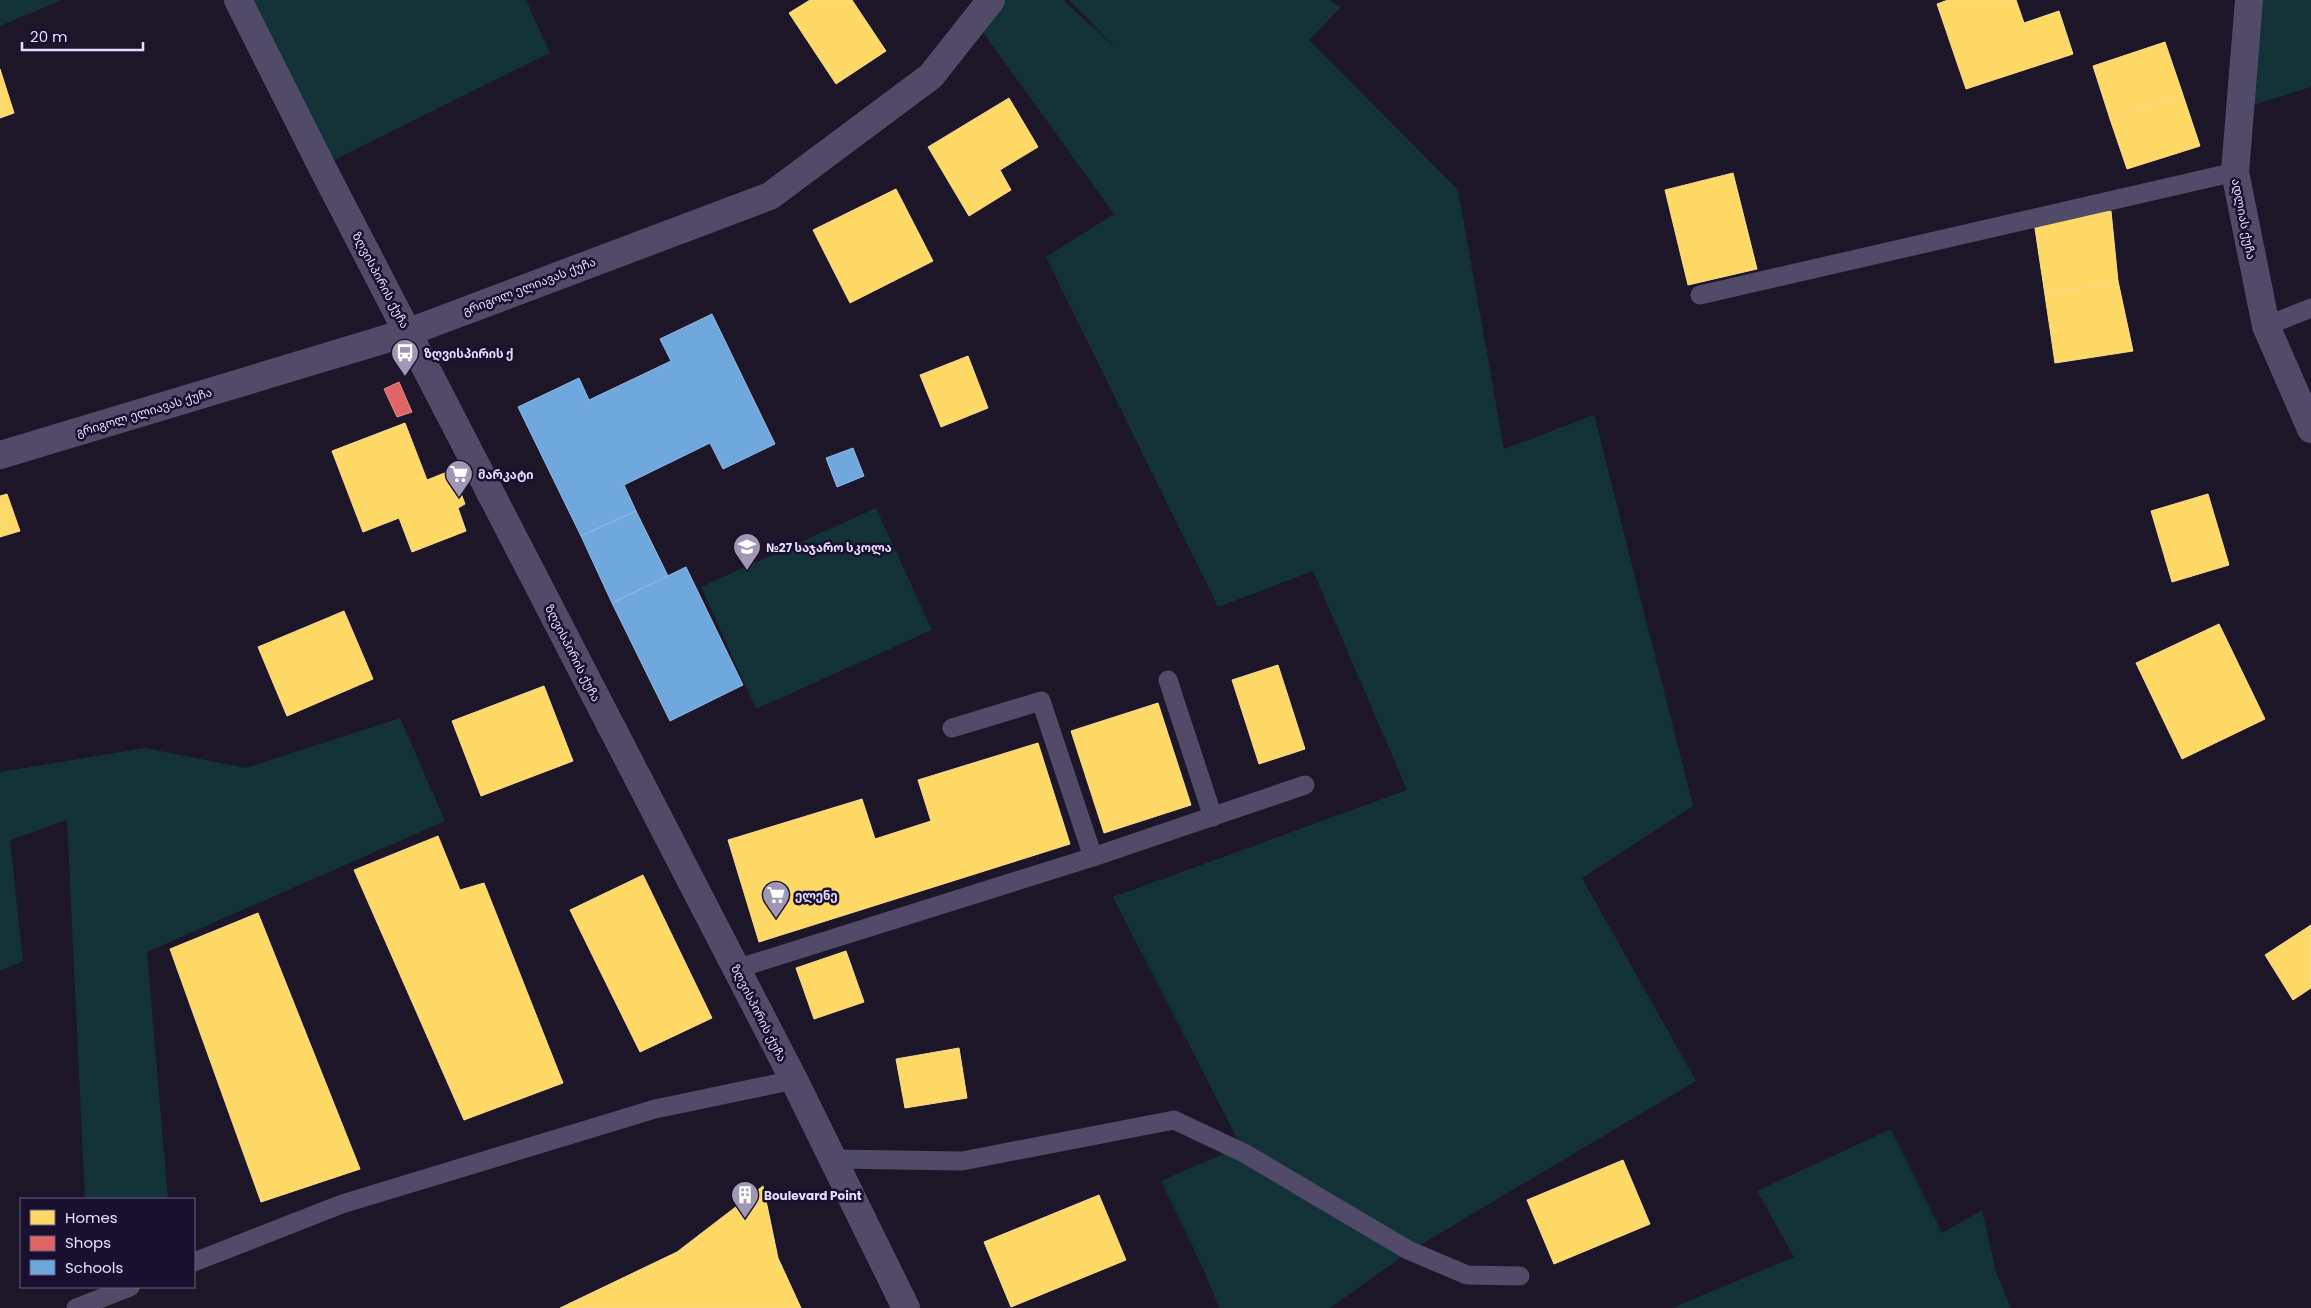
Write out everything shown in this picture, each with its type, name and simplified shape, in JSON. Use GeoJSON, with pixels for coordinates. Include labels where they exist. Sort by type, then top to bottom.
{"type":"FeatureCollection","features":[{"type":"Feature","properties":{"kind":"street","name":"ზღვისპირის ქუჩა"},"geometry":{"type":"LineString","coordinates":[[238,0],[322,169],[409,332],[794,1080],[906,1308]]}},
{"type":"Feature","properties":{"kind":"street","name":"გრიგოლ ელიავას ქუჩა"},"geometry":{"type":"LineString","coordinates":[[0,456],[409,332],[770,196],[930,76],[991,0]]}},
{"type":"Feature","properties":{"kind":"street","name":"ადლიას ქუჩა"},"geometry":{"type":"LineString","coordinates":[[2249,0],[2235,172],[2266,326],[2311,429]]}},
{"type":"Feature","properties":{"kind":"lane"},"geometry":{"type":"LineString","coordinates":[[1700,295],[2235,172]]}},
{"type":"Feature","properties":{"kind":"lane"},"geometry":{"type":"LineString","coordinates":[[2266,326],[2311,308]]}},
{"type":"Feature","properties":{"kind":"lane"},"geometry":{"type":"LineString","coordinates":[[1168,680],[1213,817]]}},
{"type":"Feature","properties":{"kind":"lane"},"geometry":{"type":"LineString","coordinates":[[952,728],[1042,701],[1093,857]]}},
{"type":"Feature","properties":{"kind":"lane"},"geometry":{"type":"LineString","coordinates":[[736,969],[1093,857],[1305,785]]}},
{"type":"Feature","properties":{"kind":"lane"},"geometry":{"type":"LineString","coordinates":[[195,1262],[342,1204],[636,1114],[794,1080]]}},
{"type":"Feature","properties":{"kind":"lane"},"geometry":{"type":"LineString","coordinates":[[832,1159],[962,1161],[1174,1120],[1244,1153],[1408,1250],[1467,1276],[1520,1276]]}},
{"type":"Feature","properties":{"kind":"lane"},"geometry":{"type":"LineString","coordinates":[[76,1308],[127,1288]]}},
{"type":"Feature","properties":{"kind":"green space"},"geometry":{"type":"Polygon","coordinates":[[[0,0],[62,0],[0,26],[0,0]]]}},
{"type":"Feature","properties":{"kind":"green space"},"geometry":{"type":"Polygon","coordinates":[[[240,0],[526,0],[550,53],[324,165],[240,0]]]}},
{"type":"Feature","properties":{"kind":"green space"},"geometry":{"type":"Polygon","coordinates":[[[995,0],[1063,0],[1117,49],[1069,0],[1329,0],[1341,7],[1309,40],[1458,190],[1504,449],[1594,415],[1693,806],[1582,878],[1696,1081],[1410,1251],[1330,1308],[1219,1308],[1203,1268],[1161,1181],[1241,1146],[1113,897],[1407,790],[1313,571],[1218,607],[1046,257],[1114,214],[977,24],[995,0]]]}},
{"type":"Feature","properties":{"kind":"green space"},"geometry":{"type":"Polygon","coordinates":[[[2249,0],[2311,0],[2311,87],[2240,109],[2249,0]]]}},
{"type":"Feature","properties":{"kind":"green space"},"geometry":{"type":"Polygon","coordinates":[[[876,508],[932,630],[756,709],[701,587],[876,508]]]}},
{"type":"Feature","properties":{"kind":"green space"},"geometry":{"type":"Polygon","coordinates":[[[400,718],[445,821],[147,952],[168,1198],[85,1198],[67,820],[10,840],[23,961],[0,971],[0,772],[145,748],[246,768],[400,718]]]}},
{"type":"Feature","properties":{"kind":"green space"},"geometry":{"type":"Polygon","coordinates":[[[1891,1129],[1942,1233],[1982,1210],[1996,1272],[2011,1308],[1672,1308],[1794,1257],[1757,1191],[1891,1129]]]}},
{"type":"Feature","properties":{"kind":"building: Homes"},"geometry":{"type":"Polygon","coordinates":[[[810,0],[852,0],[886,51],[836,84],[789,13],[810,0]]]}},
{"type":"Feature","properties":{"kind":"building: Homes"},"geometry":{"type":"Polygon","coordinates":[[[1948,0],[2016,0],[2024,23],[2059,11],[2073,54],[1966,89],[1937,4],[1948,0]]]}},
{"type":"Feature","properties":{"kind":"building: Homes"},"geometry":{"type":"Polygon","coordinates":[[[2165,42],[2183,95],[2110,119],[2093,66],[2165,42]]]}},
{"type":"Feature","properties":{"kind":"building: Homes"},"geometry":{"type":"Polygon","coordinates":[[[0,69],[14,113],[0,118],[0,69]]]}},
{"type":"Feature","properties":{"kind":"building: Homes"},"geometry":{"type":"Polygon","coordinates":[[[2183,95],[2200,146],[2127,169],[2110,119],[2183,95]]]}},
{"type":"Feature","properties":{"kind":"building: Homes"},"geometry":{"type":"Polygon","coordinates":[[[1009,98],[1038,147],[1000,170],[1011,190],[969,216],[928,147],[1009,98]]]}},
{"type":"Feature","properties":{"kind":"building: Homes"},"geometry":{"type":"Polygon","coordinates":[[[1733,173],[1757,269],[1688,285],[1665,190],[1733,173]]]}},
{"type":"Feature","properties":{"kind":"building: Homes"},"geometry":{"type":"Polygon","coordinates":[[[896,189],[933,261],[850,303],[813,230],[896,189]]]}},
{"type":"Feature","properties":{"kind":"building: Homes"},"geometry":{"type":"Polygon","coordinates":[[[2111,211],[2118,281],[2045,295],[2034,222],[2111,211]]]}},
{"type":"Feature","properties":{"kind":"building: Homes"},"geometry":{"type":"Polygon","coordinates":[[[2118,281],[2133,351],[2055,363],[2045,295],[2118,281]]]}},
{"type":"Feature","properties":{"kind":"building: Homes"},"geometry":{"type":"Polygon","coordinates":[[[968,356],[988,408],[941,427],[920,375],[968,356]]]}},
{"type":"Feature","properties":{"kind":"building: Homes"},"geometry":{"type":"Polygon","coordinates":[[[405,423],[427,480],[452,470],[465,504],[458,508],[466,531],[412,552],[399,518],[363,532],[332,451],[405,423]]]}},
{"type":"Feature","properties":{"kind":"building: Homes"},"geometry":{"type":"Polygon","coordinates":[[[7,494],[20,531],[0,537],[0,496],[7,494]]]}},
{"type":"Feature","properties":{"kind":"building: Homes"},"geometry":{"type":"Polygon","coordinates":[[[2208,494],[2229,565],[2172,582],[2151,511],[2208,494]]]}},
{"type":"Feature","properties":{"kind":"building: Homes"},"geometry":{"type":"Polygon","coordinates":[[[344,611],[373,679],[287,716],[258,647],[344,611]]]}},
{"type":"Feature","properties":{"kind":"building: Homes"},"geometry":{"type":"Polygon","coordinates":[[[2219,624],[2265,719],[2182,759],[2136,663],[2219,624]]]}},
{"type":"Feature","properties":{"kind":"building: Homes"},"geometry":{"type":"Polygon","coordinates":[[[1278,665],[1305,749],[1259,764],[1232,680],[1278,665]]]}},
{"type":"Feature","properties":{"kind":"building: Homes"},"geometry":{"type":"Polygon","coordinates":[[[544,686],[573,761],[481,796],[452,721],[544,686]]]}},
{"type":"Feature","properties":{"kind":"building: Homes"},"geometry":{"type":"Polygon","coordinates":[[[1158,703],[1191,805],[1104,833],[1071,731],[1158,703]]]}},
{"type":"Feature","properties":{"kind":"building: Homes"},"geometry":{"type":"Polygon","coordinates":[[[1038,743],[1070,844],[759,942],[728,840],[862,799],[875,839],[931,821],[918,780],[1038,743]]]}},
{"type":"Feature","properties":{"kind":"building: Homes"},"geometry":{"type":"Polygon","coordinates":[[[438,836],[460,890],[484,883],[563,1083],[464,1120],[354,870],[438,836]]]}},
{"type":"Feature","properties":{"kind":"building: Homes"},"geometry":{"type":"Polygon","coordinates":[[[643,875],[712,1018],[640,1052],[570,910],[643,875]]]}},
{"type":"Feature","properties":{"kind":"building: Homes"},"geometry":{"type":"Polygon","coordinates":[[[258,913],[360,1169],[261,1202],[170,949],[258,913]]]}},
{"type":"Feature","properties":{"kind":"building: Homes"},"geometry":{"type":"Polygon","coordinates":[[[2311,925],[2311,988],[2293,1000],[2265,955],[2311,925]]]}},
{"type":"Feature","properties":{"kind":"building: Homes"},"geometry":{"type":"Polygon","coordinates":[[[846,951],[864,1002],[814,1019],[796,968],[846,951]]]}},
{"type":"Feature","properties":{"kind":"building: Homes"},"geometry":{"type":"Polygon","coordinates":[[[959,1048],[967,1098],[905,1108],[896,1059],[959,1048]]]}},
{"type":"Feature","properties":{"kind":"building: Homes"},"geometry":{"type":"Polygon","coordinates":[[[1623,1160],[1650,1224],[1554,1264],[1527,1200],[1623,1160]]]}},
{"type":"Feature","properties":{"kind":"building: Homes","name":"Boulevard Point"},"geometry":{"type":"Polygon","coordinates":[[[763,1186],[778,1258],[801,1308],[560,1308],[677,1252],[763,1186]]]}},
{"type":"Feature","properties":{"kind":"building: Homes"},"geometry":{"type":"Polygon","coordinates":[[[1099,1195],[1126,1260],[1011,1307],[984,1242],[1099,1195]]]}},
{"type":"Feature","properties":{"kind":"building: Shops"},"geometry":{"type":"Polygon","coordinates":[[[399,382],[412,412],[397,417],[384,389],[399,382]]]}},
{"type":"Feature","properties":{"kind":"building: Schools"},"geometry":{"type":"Polygon","coordinates":[[[712,314],[775,444],[723,469],[710,443],[624,485],[636,511],[581,536],[518,407],[579,378],[589,400],[671,361],[660,339],[712,314]]]}},
{"type":"Feature","properties":{"kind":"building: Schools"},"geometry":{"type":"Polygon","coordinates":[[[853,448],[864,476],[837,487],[826,458],[853,448]]]}},
{"type":"Feature","properties":{"kind":"building: Schools"},"geometry":{"type":"Polygon","coordinates":[[[636,511],[668,576],[612,603],[581,536],[636,511]]]}},
{"type":"Feature","properties":{"kind":"building: Schools"},"geometry":{"type":"Polygon","coordinates":[[[686,567],[743,685],[670,721],[612,603],[686,567]]]}},
{"type":"Feature","properties":{"kind":"place","name":"ზღვისპირის ქ"},"geometry":{"type":"Point","coordinates":[405,377]}},
{"type":"Feature","properties":{"kind":"place","name":"მარკატი"},"geometry":{"type":"Point","coordinates":[459,498]}},
{"type":"Feature","properties":{"kind":"place","name":"№27 საჯარო სკოლა"},"geometry":{"type":"Point","coordinates":[747,571]}},
{"type":"Feature","properties":{"kind":"place","name":"ელენე"},"geometry":{"type":"Point","coordinates":[776,919]}},
{"type":"Feature","properties":{"kind":"place","name":"Boulevard Point"},"geometry":{"type":"Point","coordinates":[745,1219]}}]}
